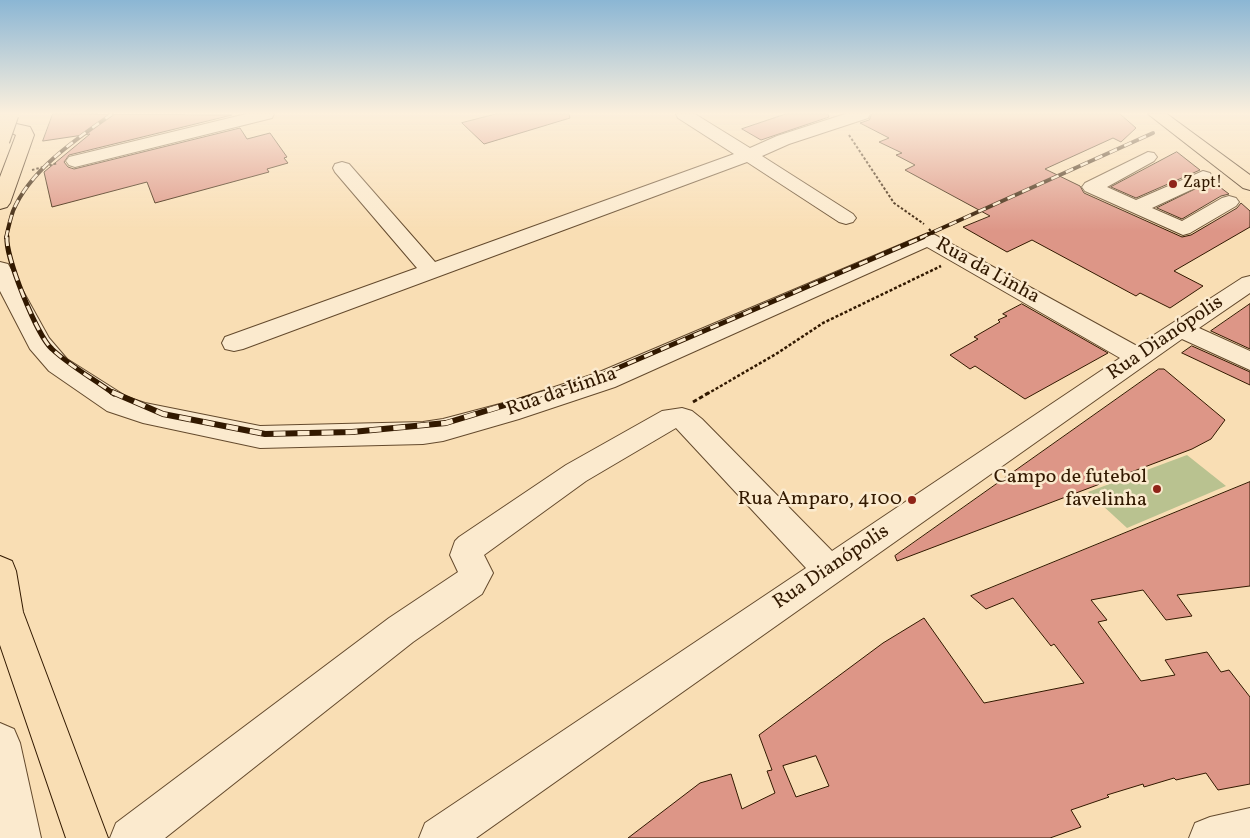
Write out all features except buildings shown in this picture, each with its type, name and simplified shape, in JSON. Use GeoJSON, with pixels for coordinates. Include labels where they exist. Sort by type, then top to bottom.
{"type":"FeatureCollection","features":[{"type":"Feature","properties":{"kind":"main road"},"geometry":{"type":"LineString","coordinates":[[0,203],[18,153]]}},
{"type":"Feature","properties":{"kind":"main road"},"geometry":{"type":"LineString","coordinates":[[1214,153],[1227,167],[1250,184]]}},
{"type":"Feature","properties":{"kind":"main road"},"geometry":{"type":"LineString","coordinates":[[0,571],[3,603],[87,838]]}},
{"type":"Feature","properties":{"kind":"street"},"geometry":{"type":"LineString","coordinates":[[76,160],[104,153]]}},
{"type":"Feature","properties":{"kind":"street"},"geometry":{"type":"LineString","coordinates":[[746,153],[846,218]]}},
{"type":"Feature","properties":{"kind":"street"},"geometry":{"type":"LineString","coordinates":[[234,343],[753,153]]}},
{"type":"Feature","properties":{"kind":"street"},"geometry":{"type":"LineString","coordinates":[[1148,157],[1092,187],[1183,229],[1229,202]]}},
{"type":"Feature","properties":{"kind":"street"},"geometry":{"type":"LineString","coordinates":[[1136,208],[1227,167]]}},
{"type":"Feature","properties":{"kind":"street"},"geometry":{"type":"LineString","coordinates":[[342,168],[432,272]]}},
{"type":"Feature","properties":{"kind":"street","name":"Rua da Linha"},"geometry":{"type":"LineString","coordinates":[[0,269],[39,343],[58,365],[104,398],[143,413],[251,435],[274,437],[405,434],[443,430],[519,409],[606,380],[926,239],[932,239],[1139,358]]}},
{"type":"Feature","properties":{"kind":"street","name":"Rua Dianópolis"},"geometry":{"type":"LineString","coordinates":[[440,838],[1180,329],[1250,283]]}},
{"type":"Feature","properties":{"kind":"street"},"geometry":{"type":"LineString","coordinates":[[1180,329],[1250,361]]}},
{"type":"Feature","properties":{"kind":"street"},"geometry":{"type":"LineString","coordinates":[[131,838],[401,630],[470,583],[476,576],[476,569],[466,553],[474,544],[576,472],[675,417],[682,418],[692,426],[829,570]]}},
{"type":"Feature","properties":{"kind":"street"},"geometry":{"type":"LineString","coordinates":[[0,743],[20,838]]}},
{"type":"Feature","properties":{"kind":"street"},"geometry":{"type":"LineString","coordinates":[[1210,838],[1250,829]]}},
{"type":"Feature","properties":{"kind":"path"},"geometry":{"type":"LineString","coordinates":[[861,153],[894,203],[923,222],[934,235]]}},
{"type":"Feature","properties":{"kind":"path"},"geometry":{"type":"LineString","coordinates":[[10,176],[49,165],[76,160]]}},
{"type":"Feature","properties":{"kind":"path"},"geometry":{"type":"LineString","coordinates":[[675,417],[692,403],[776,354],[823,322],[962,256]]}},
{"type":"Feature","properties":{"kind":"green space","name":"Campo de futebol favelinha"},"geometry":{"type":"Polygon","coordinates":[[[1187,455],[1226,486],[1127,528],[1088,492],[1187,455]]]}},
{"type":"Feature","properties":{"kind":"railway"},"geometry":{"type":"LineString","coordinates":[[6,238],[13,211],[21,196],[42,169],[59,153]]}},
{"type":"Feature","properties":{"kind":"railway"},"geometry":{"type":"LineString","coordinates":[[920,238],[1108,153]]}},
{"type":"Feature","properties":{"kind":"railway"},"geometry":{"type":"LineString","coordinates":[[7,237],[16,277],[38,329],[46,341],[66,361],[114,394]]}},
{"type":"Feature","properties":{"kind":"railway"},"geometry":{"type":"LineString","coordinates":[[543,394],[592,379],[923,237]]}},
{"type":"Feature","properties":{"kind":"railway"},"geometry":{"type":"LineString","coordinates":[[112,392],[163,414],[265,434],[352,432],[446,423],[548,392]]}},
{"type":"Feature","properties":{"kind":"place","name":"Zapt!"},"geometry":{"type":"Point","coordinates":[1173,184]}},
{"type":"Feature","properties":{"kind":"place","name":"Campo de futebol favelinha"},"geometry":{"type":"Point","coordinates":[1157,489]}},
{"type":"Feature","properties":{"kind":"place","name":"Rua Amparo, 4100"},"geometry":{"type":"Point","coordinates":[912,500]}}]}
